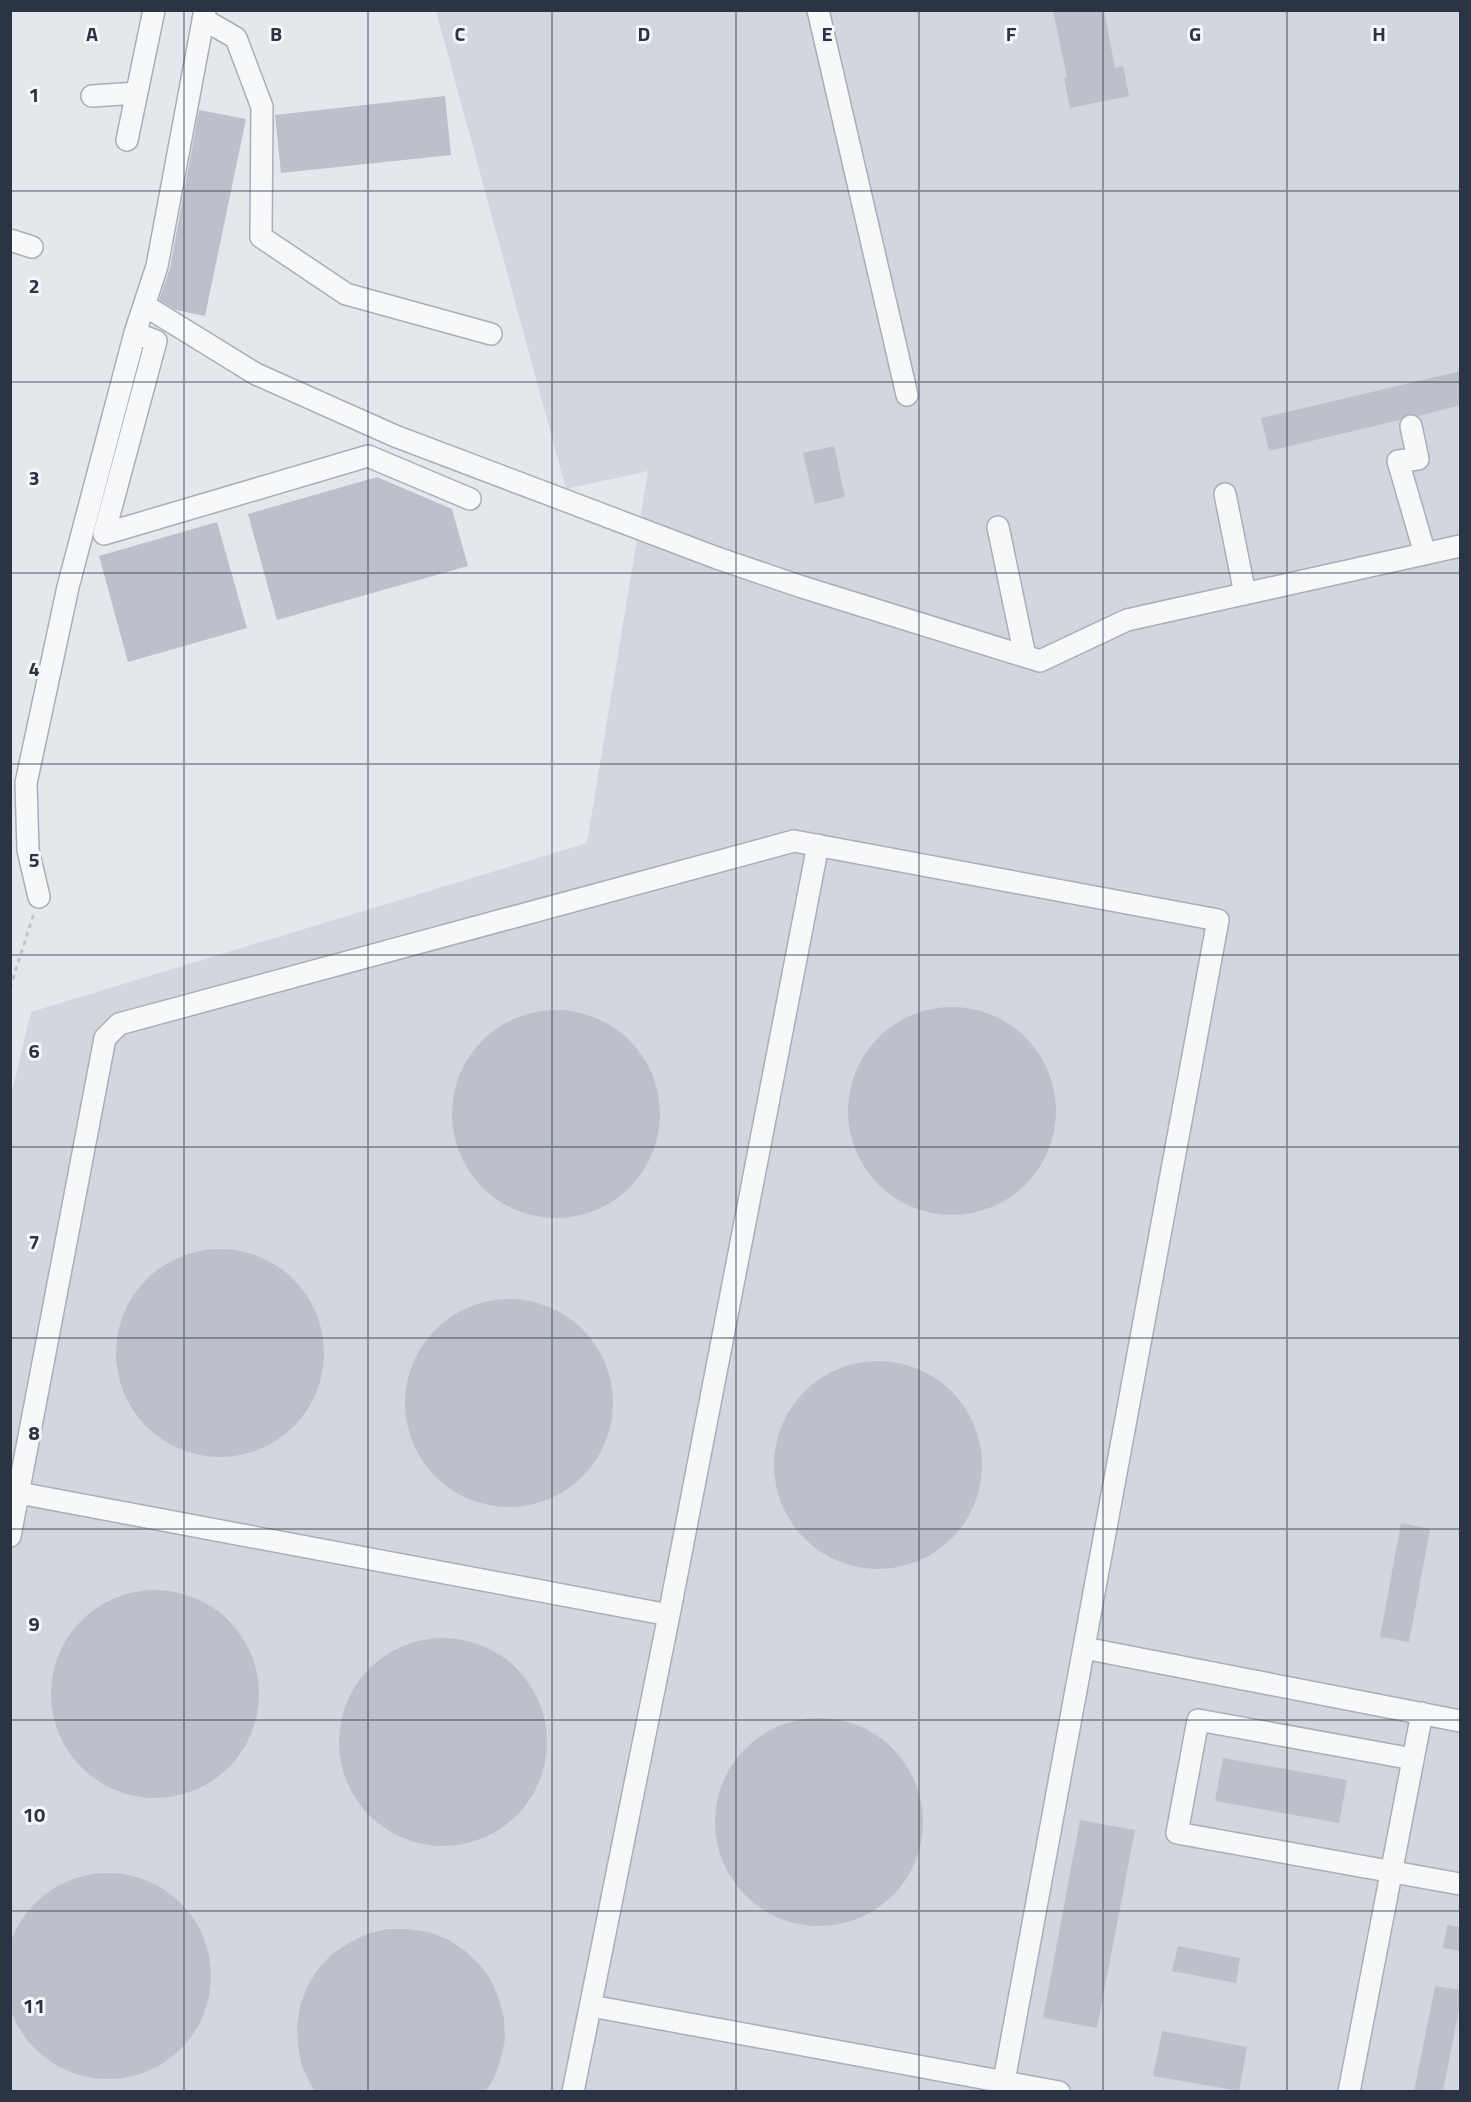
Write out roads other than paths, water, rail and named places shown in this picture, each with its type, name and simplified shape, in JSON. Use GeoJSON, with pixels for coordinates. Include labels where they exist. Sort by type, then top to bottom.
{"type":"FeatureCollection","features":[{"type":"Feature","properties":{"kind":"street"},"geometry":{"type":"LineString","coordinates":[[127,140],[154,10]]}},
{"type":"Feature","properties":{"kind":"street"},"geometry":{"type":"LineString","coordinates":[[818,10],[907,395]]}},
{"type":"Feature","properties":{"kind":"street"},"geometry":{"type":"LineString","coordinates":[[39,897],[28,850],[26,783],[68,587],[135,333],[157,266],[204,15],[236,38],[262,107],[261,237],[346,294],[491,334]]}},
{"type":"Feature","properties":{"kind":"street"},"geometry":{"type":"LineString","coordinates":[[92,96],[136,93]]}},
{"type":"Feature","properties":{"kind":"street"},"geometry":{"type":"LineString","coordinates":[[10,240],[32,247]]}},
{"type":"Feature","properties":{"kind":"street"},"geometry":{"type":"LineString","coordinates":[[144,305],[256,374],[395,436],[799,586],[1040,661],[1126,620],[1461,546]]}},
{"type":"Feature","properties":{"kind":"street"},"geometry":{"type":"LineString","coordinates":[[135,333],[156,341],[104,534],[368,456],[470,499]]}},
{"type":"Feature","properties":{"kind":"street"},"geometry":{"type":"LineString","coordinates":[[1412,426],[1418,459],[1398,460],[1425,554]]}},
{"type":"Feature","properties":{"kind":"street"},"geometry":{"type":"LineString","coordinates":[[1225,494],[1245,594]]}},
{"type":"Feature","properties":{"kind":"street"},"geometry":{"type":"LineString","coordinates":[[998,527],[1025,656]]}},
{"type":"Feature","properties":{"kind":"street"},"geometry":{"type":"LineString","coordinates":[[10,1536],[105,1038],[119,1024],[794,841],[1218,920],[1004,2081]]}},
{"type":"Feature","properties":{"kind":"street"},"geometry":{"type":"LineString","coordinates":[[573,2091],[669,1615],[818,845]]}},
{"type":"Feature","properties":{"kind":"street"},"geometry":{"type":"LineString","coordinates":[[19,1493],[669,1615]]}},
{"type":"Feature","properties":{"kind":"street"},"geometry":{"type":"LineString","coordinates":[[1084,1648],[1461,1721]]}},
{"type":"Feature","properties":{"kind":"street"},"geometry":{"type":"LineString","coordinates":[[1349,2091],[1422,1713]]}},
{"type":"Feature","properties":{"kind":"street"},"geometry":{"type":"LineString","coordinates":[[1413,1759],[1198,1720],[1177,1833],[1461,1884]]}},
{"type":"Feature","properties":{"kind":"street"},"geometry":{"type":"LineString","coordinates":[[591,2006],[1059,2091]]}}]}
